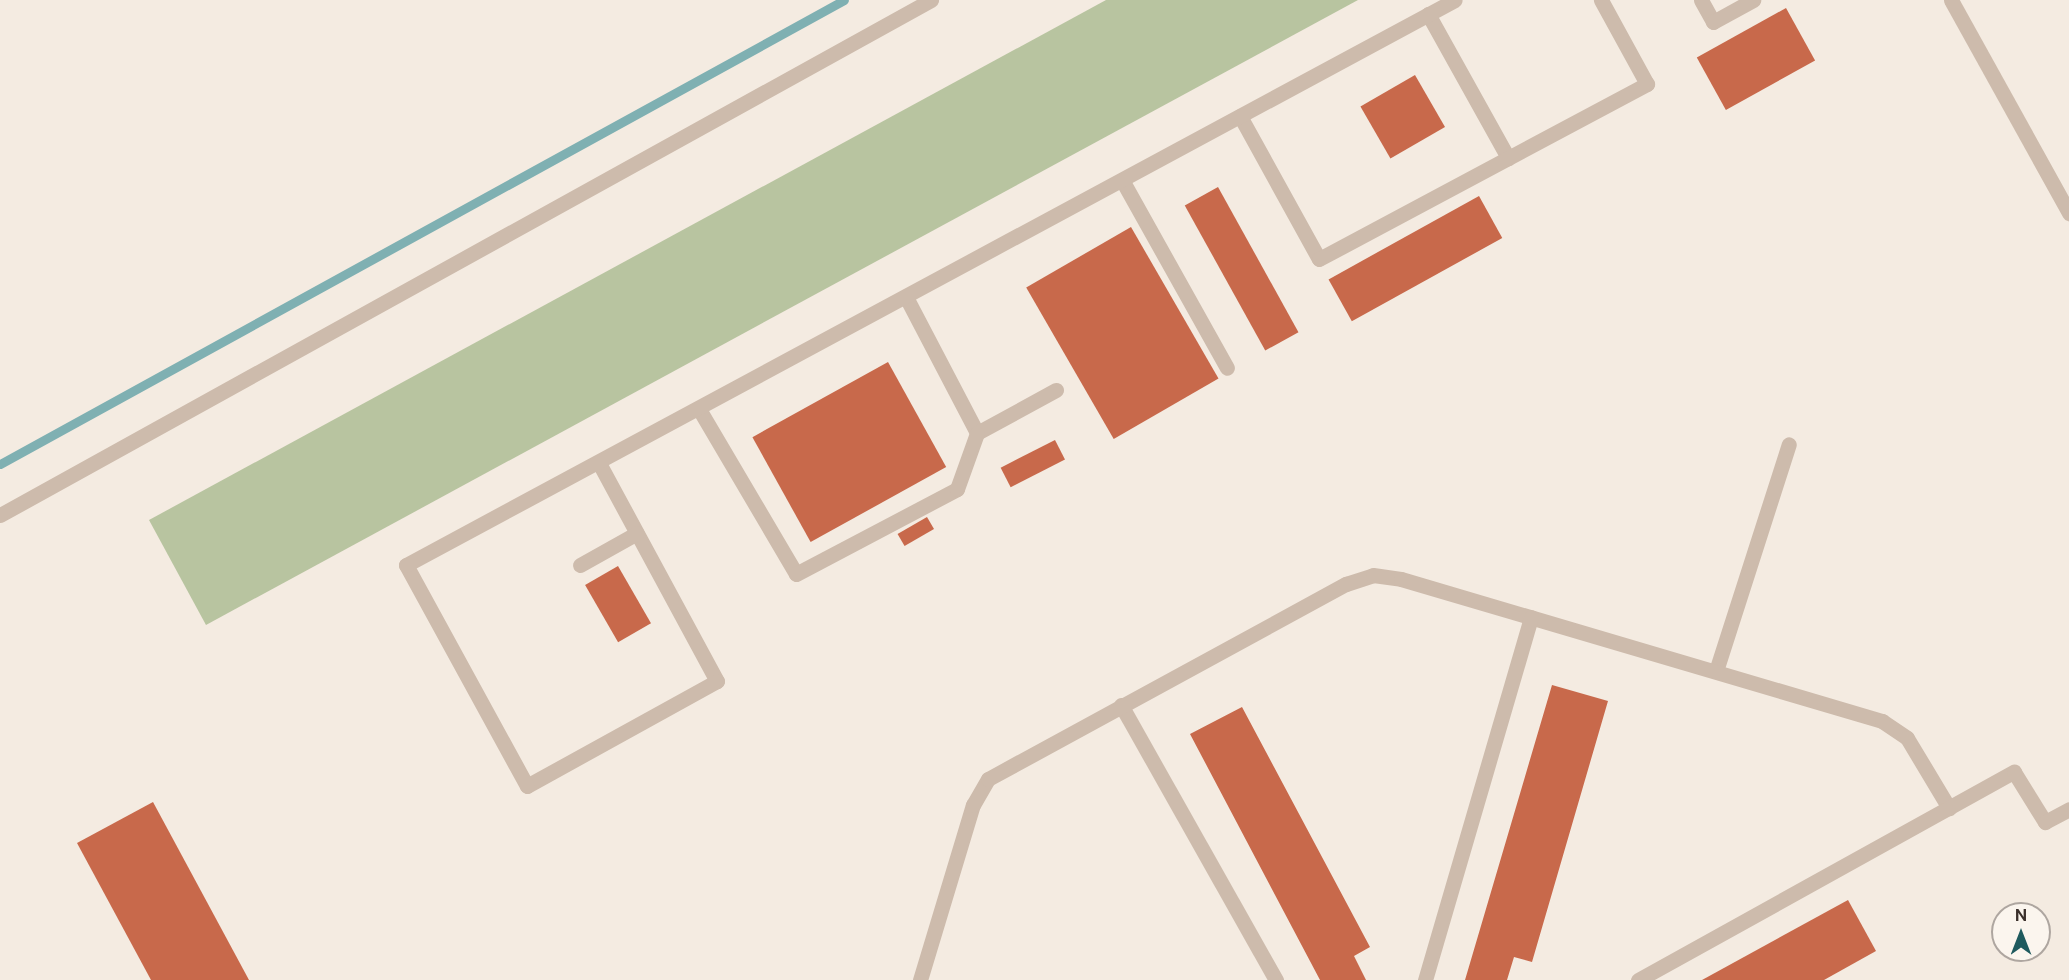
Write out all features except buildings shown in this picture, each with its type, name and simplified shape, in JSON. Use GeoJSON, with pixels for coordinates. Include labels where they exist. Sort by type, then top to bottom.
{"type":"FeatureCollection","features":[{"type":"Feature","properties":{"kind":"street"},"geometry":{"type":"LineString","coordinates":[[0,515],[931,0]]}},
{"type":"Feature","properties":{"kind":"street"},"geometry":{"type":"LineString","coordinates":[[599,463],[717,681],[527,786],[406,565],[1455,0]]}},
{"type":"Feature","properties":{"kind":"street"},"geometry":{"type":"LineString","coordinates":[[1240,116],[1319,259],[1647,84],[1600,0]]}},
{"type":"Feature","properties":{"kind":"street"},"geometry":{"type":"LineString","coordinates":[[1701,0],[1713,22],[1753,0]]}},
{"type":"Feature","properties":{"kind":"street"},"geometry":{"type":"LineString","coordinates":[[1951,0],[2069,213]]}},
{"type":"Feature","properties":{"kind":"street"},"geometry":{"type":"LineString","coordinates":[[1428,15],[1508,158]]}},
{"type":"Feature","properties":{"kind":"street"},"geometry":{"type":"LineString","coordinates":[[1122,180],[1227,368]]}},
{"type":"Feature","properties":{"kind":"street"},"geometry":{"type":"LineString","coordinates":[[906,297],[977,433]]}},
{"type":"Feature","properties":{"kind":"street"},"geometry":{"type":"LineString","coordinates":[[699,409],[796,574],[957,489],[977,433],[1056,390]]}},
{"type":"Feature","properties":{"kind":"street"},"geometry":{"type":"LineString","coordinates":[[1716,671],[1790,444]]}},
{"type":"Feature","properties":{"kind":"street"},"geometry":{"type":"LineString","coordinates":[[580,565],[638,533]]}},
{"type":"Feature","properties":{"kind":"street"},"geometry":{"type":"LineString","coordinates":[[920,980],[973,805],[982,787],[996,772],[1346,584],[1373,575],[1401,579],[1891,725],[1913,746],[1949,808]]}},
{"type":"Feature","properties":{"kind":"street"},"geometry":{"type":"LineString","coordinates":[[1425,980],[1531,617]]}},
{"type":"Feature","properties":{"kind":"street"},"geometry":{"type":"LineString","coordinates":[[1121,705],[1276,980]]}},
{"type":"Feature","properties":{"kind":"street"},"geometry":{"type":"LineString","coordinates":[[1638,980],[2014,772],[2045,822],[2069,809]]}},
{"type":"Feature","properties":{"kind":"green space"},"geometry":{"type":"Polygon","coordinates":[[[1106,0],[1358,0],[206,625],[149,520],[1106,0]]]}},
{"type":"Feature","properties":{"kind":"waterway"},"geometry":{"type":"LineString","coordinates":[[0,464],[844,0]]}}]}
